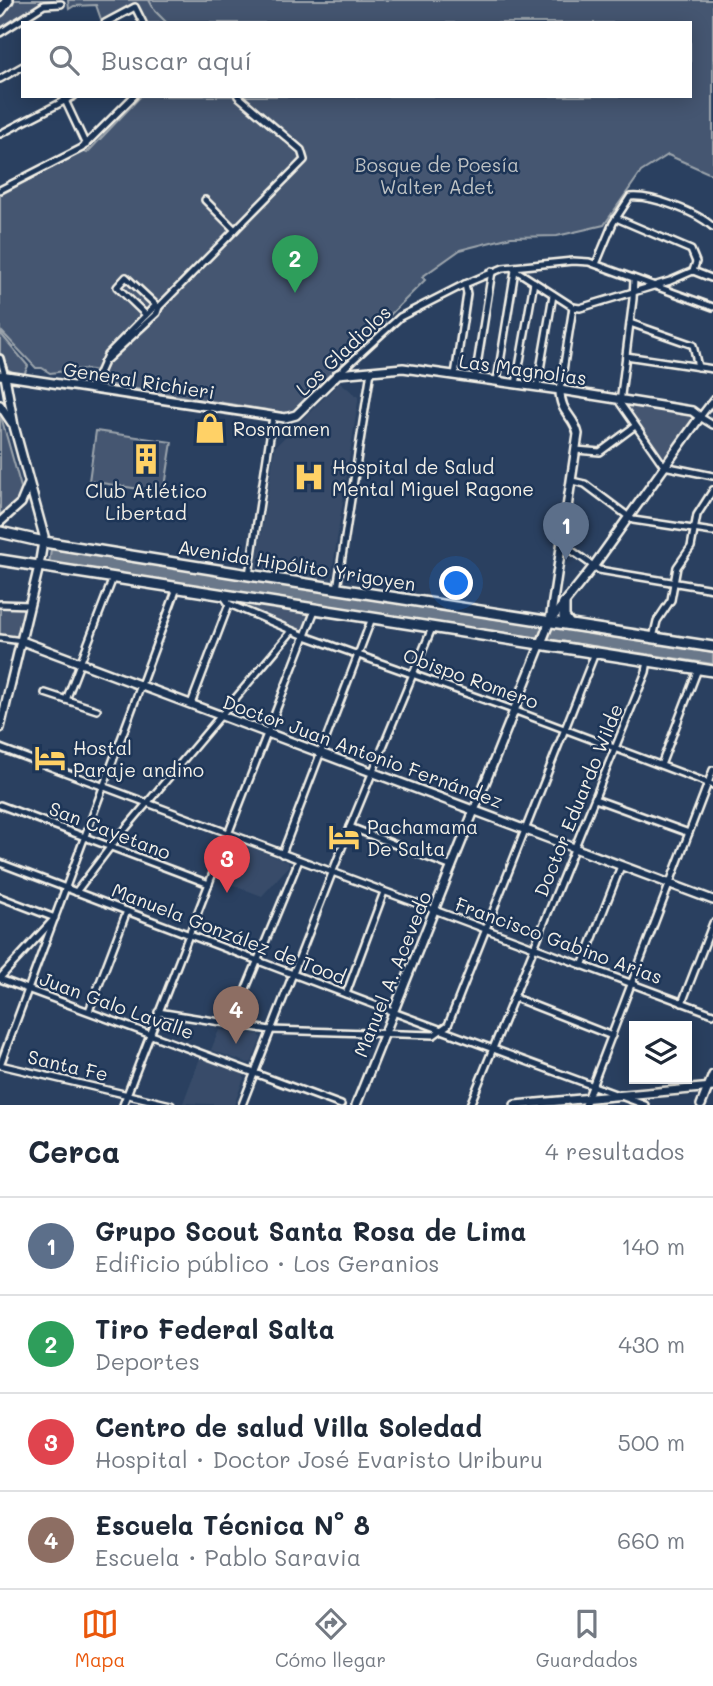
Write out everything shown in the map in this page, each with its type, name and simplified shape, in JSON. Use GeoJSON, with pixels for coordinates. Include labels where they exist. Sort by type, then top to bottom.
{"type":"FeatureCollection","features":[{"type":"Feature","properties":{"kind":"highway"},"geometry":{"type":"LineString","coordinates":[[0,11],[8,0]]}},
{"type":"Feature","properties":{"kind":"highway","name":"Avenida Hipólito Yrigoyen"},"geometry":{"type":"LineString","coordinates":[[0,532],[44,542],[248,575],[713,647]]}},
{"type":"Feature","properties":{"kind":"highway"},"geometry":{"type":"LineString","coordinates":[[0,560],[713,671]]}},
{"type":"Feature","properties":{"kind":"highway"},"geometry":{"type":"LineString","coordinates":[[564,604],[564,617],[569,624]]}},
{"type":"Feature","properties":{"kind":"street"},"geometry":{"type":"LineString","coordinates":[[0,33],[44,5],[61,4]]}},
{"type":"Feature","properties":{"kind":"street"},"geometry":{"type":"LineString","coordinates":[[109,21],[135,7],[142,21]]}},
{"type":"Feature","properties":{"kind":"street"},"geometry":{"type":"LineString","coordinates":[[0,79],[21,67]]}},
{"type":"Feature","properties":{"kind":"street"},"geometry":{"type":"LineString","coordinates":[[0,190],[86,145],[132,98]]}},
{"type":"Feature","properties":{"kind":"street"},"geometry":{"type":"LineString","coordinates":[[92,389],[107,355],[304,160],[301,150],[240,98]]}},
{"type":"Feature","properties":{"kind":"street"},"geometry":{"type":"LineString","coordinates":[[0,134],[64,99],[86,145]]}},
{"type":"Feature","properties":{"kind":"street"},"geometry":{"type":"LineString","coordinates":[[596,264],[628,198],[645,197],[704,219],[713,228]]}},
{"type":"Feature","properties":{"kind":"street"},"geometry":{"type":"LineString","coordinates":[[205,200],[235,230]]}},
{"type":"Feature","properties":{"kind":"street"},"geometry":{"type":"LineString","coordinates":[[616,218],[694,253],[696,262],[693,271]]}},
{"type":"Feature","properties":{"kind":"street","name":"Los Gladiolos"},"geometry":{"type":"LineString","coordinates":[[273,416],[293,417],[400,317],[492,271],[573,261],[596,264],[713,307]]}},
{"type":"Feature","properties":{"kind":"street"},"geometry":{"type":"LineString","coordinates":[[497,381],[514,268],[553,295],[573,307],[580,308],[670,281],[693,271],[712,278]]}},
{"type":"Feature","properties":{"kind":"street"},"geometry":{"type":"LineString","coordinates":[[475,378],[492,271]]}},
{"type":"Feature","properties":{"kind":"street"},"geometry":{"type":"LineString","coordinates":[[146,315],[117,287],[126,277],[158,307]]}},
{"type":"Feature","properties":{"kind":"street"},"geometry":{"type":"LineString","coordinates":[[634,279],[620,399],[622,406],[664,466],[713,476]]}},
{"type":"Feature","properties":{"kind":"street"},"geometry":{"type":"LineString","coordinates":[[670,281],[670,293]]}},
{"type":"Feature","properties":{"kind":"street"},"geometry":{"type":"LineString","coordinates":[[516,384],[534,282]]}},
{"type":"Feature","properties":{"kind":"street"},"geometry":{"type":"LineString","coordinates":[[455,375],[467,294],[465,284]]}},
{"type":"Feature","properties":{"kind":"street"},"geometry":{"type":"LineString","coordinates":[[550,621],[578,430],[562,408],[540,387],[553,295]]}},
{"type":"Feature","properties":{"kind":"street"},"geometry":{"type":"LineString","coordinates":[[103,363],[157,313],[158,307]]}},
{"type":"Feature","properties":{"kind":"street"},"geometry":{"type":"LineString","coordinates":[[562,408],[560,390],[573,307]]}},
{"type":"Feature","properties":{"kind":"street"},"geometry":{"type":"LineString","coordinates":[[630,323],[694,346],[698,367]]}},
{"type":"Feature","properties":{"kind":"street"},"geometry":{"type":"LineString","coordinates":[[626,356],[713,369]]}},
{"type":"Feature","properties":{"kind":"street"},"geometry":{"type":"LineString","coordinates":[[0,358],[14,426],[44,532],[39,566],[0,728]]}},
{"type":"Feature","properties":{"kind":"street","name":"Las Magnolias"},"geometry":{"type":"LineString","coordinates":[[338,374],[408,369],[688,409],[701,417]]}},
{"type":"Feature","properties":{"kind":"street"},"geometry":{"type":"LineString","coordinates":[[337,589],[371,371]]}},
{"type":"Feature","properties":{"kind":"street","name":"General Richieri"},"geometry":{"type":"LineString","coordinates":[[3,376],[273,416]]}},
{"type":"Feature","properties":{"kind":"street"},"geometry":{"type":"LineString","coordinates":[[550,621],[593,567],[713,400]]}},
{"type":"Feature","properties":{"kind":"street"},"geometry":{"type":"LineString","coordinates":[[0,405],[14,426]]}},
{"type":"Feature","properties":{"kind":"street"},"geometry":{"type":"LineString","coordinates":[[248,575],[273,416]]}},
{"type":"Feature","properties":{"kind":"street"},"geometry":{"type":"LineString","coordinates":[[701,417],[713,425]]}},
{"type":"Feature","properties":{"kind":"street"},"geometry":{"type":"LineString","coordinates":[[576,450],[600,452],[635,426]]}},
{"type":"Feature","properties":{"kind":"street"},"geometry":{"type":"LineString","coordinates":[[572,481],[585,484],[633,520],[713,532]]}},
{"type":"Feature","properties":{"kind":"street"},"geometry":{"type":"LineString","coordinates":[[0,522],[21,503],[29,482]]}},
{"type":"Feature","properties":{"kind":"street"},"geometry":{"type":"LineString","coordinates":[[653,638],[657,621],[671,600],[677,566],[691,547],[697,515],[713,490]]}},
{"type":"Feature","properties":{"kind":"street"},"geometry":{"type":"LineString","coordinates":[[561,549],[571,550],[599,570],[713,589]]}},
{"type":"Feature","properties":{"kind":"street"},"geometry":{"type":"LineString","coordinates":[[66,700],[113,578]]}},
{"type":"Feature","properties":{"kind":"street"},"geometry":{"type":"LineString","coordinates":[[0,1065],[177,588]]}},
{"type":"Feature","properties":{"kind":"street"},"geometry":{"type":"LineString","coordinates":[[191,704],[229,604],[223,595]]}},
{"type":"Feature","properties":{"kind":"street"},"geometry":{"type":"LineString","coordinates":[[0,604],[30,604]]}},
{"type":"Feature","properties":{"kind":"street","name":"Obispo Romero"},"geometry":{"type":"LineString","coordinates":[[229,604],[304,636],[413,673],[710,784]]}},
{"type":"Feature","properties":{"kind":"street"},"geometry":{"type":"LineString","coordinates":[[123,1105],[315,610]]}},
{"type":"Feature","properties":{"kind":"street"},"geometry":{"type":"LineString","coordinates":[[282,854],[372,618]]}},
{"type":"Feature","properties":{"kind":"street","name":"Manuel A. Acevedo"},"geometry":{"type":"LineString","coordinates":[[356,1105],[550,621]]}},
{"type":"Feature","properties":{"kind":"street"},"geometry":{"type":"LineString","coordinates":[[242,1105],[350,827],[432,628]]}},
{"type":"Feature","properties":{"kind":"street"},"geometry":{"type":"LineString","coordinates":[[76,892],[111,846],[292,631]]}},
{"type":"Feature","properties":{"kind":"street","name":"Doctor Juan Antonio Fernández"},"geometry":{"type":"LineString","coordinates":[[0,638],[22,641],[713,900]]}},
{"type":"Feature","properties":{"kind":"street"},"geometry":{"type":"LineString","coordinates":[[159,1012],[270,1031],[433,1035],[448,1025],[595,653]]}},
{"type":"Feature","properties":{"kind":"street","name":"Doctor Eduardo Wilde"},"geometry":{"type":"LineString","coordinates":[[470,1105],[535,949],[646,672],[648,661]]}},
{"type":"Feature","properties":{"kind":"street"},"geometry":{"type":"LineString","coordinates":[[661,765],[698,669]]}},
{"type":"Feature","properties":{"kind":"street"},"geometry":{"type":"LineString","coordinates":[[45,693],[97,710]]}},
{"type":"Feature","properties":{"kind":"street","name":"Francisco Gabino Arias"},"geometry":{"type":"LineString","coordinates":[[0,748],[713,1014]]}},
{"type":"Feature","properties":{"kind":"street"},"geometry":{"type":"LineString","coordinates":[[587,1102],[710,784],[713,770]]}},
{"type":"Feature","properties":{"kind":"street"},"geometry":{"type":"LineString","coordinates":[[595,799],[689,833]]}},
{"type":"Feature","properties":{"kind":"street","name":"San Cayetano"},"geometry":{"type":"LineString","coordinates":[[0,806],[209,884]]}},
{"type":"Feature","properties":{"kind":"street"},"geometry":{"type":"LineString","coordinates":[[350,827],[452,867]]}},
{"type":"Feature","properties":{"kind":"street"},"geometry":{"type":"LineString","coordinates":[[232,1025],[299,860]]}},
{"type":"Feature","properties":{"kind":"street","name":"Manuela González de Tood"},"geometry":{"type":"LineString","coordinates":[[0,863],[644,1105]]}},
{"type":"Feature","properties":{"kind":"street"},"geometry":{"type":"LineString","coordinates":[[582,966],[621,866]]}},
{"type":"Feature","properties":{"kind":"street"},"geometry":{"type":"LineString","coordinates":[[346,994],[384,892]]}},
{"type":"Feature","properties":{"kind":"street"},"geometry":{"type":"LineString","coordinates":[[0,897],[55,918]]}},
{"type":"Feature","properties":{"kind":"street"},"geometry":{"type":"LineString","coordinates":[[89,1011],[127,911]]}},
{"type":"Feature","properties":{"kind":"street"},"geometry":{"type":"LineString","coordinates":[[0,979],[55,918]]}},
{"type":"Feature","properties":{"kind":"street"},"geometry":{"type":"LineString","coordinates":[[682,1003],[713,923]]}},
{"type":"Feature","properties":{"kind":"street","name":"Juan Galo Lavalle"},"geometry":{"type":"LineString","coordinates":[[0,979],[341,1105]]}},
{"type":"Feature","properties":{"kind":"street"},"geometry":{"type":"LineString","coordinates":[[515,998],[612,1036]]}},
{"type":"Feature","properties":{"kind":"street","name":"Santa Fe"},"geometry":{"type":"LineString","coordinates":[[0,1065],[171,1105]]}},
{"type":"Feature","properties":{"kind":"street"},"geometry":{"type":"LineString","coordinates":[[701,1105],[713,1075]]}},
{"type":"Feature","properties":{"kind":"street"},"geometry":{"type":"LineString","coordinates":[[516,1105],[587,1102],[710,1087]]}},
{"type":"Feature","properties":{"kind":"street"},"geometry":{"type":"LineString","coordinates":[[644,1105],[648,1093]]}},
{"type":"Feature","properties":{"kind":"shaded area","name":"Hospital de Salud Mental Miguel Ragone"},"geometry":{"type":"Polygon","coordinates":[[[340,382],[358,397],[358,401],[331,579],[327,581],[259,570],[256,567],[275,447],[340,382]]]}},
{"type":"Feature","properties":{"kind":"shaded area"},"geometry":{"type":"Polygon","coordinates":[[[51,549],[713,653],[713,664],[49,564],[51,549]]]}},
{"type":"Feature","properties":{"kind":"shaded area"},"geometry":{"type":"Polygon","coordinates":[[[236,841],[288,862],[289,866],[262,896],[217,879],[231,842],[236,841]]]}},
{"type":"Feature","properties":{"kind":"shaded area"},"geometry":{"type":"Polygon","coordinates":[[[219,1030],[259,1034],[261,1038],[252,1062],[211,1050],[219,1030]]]}},
{"type":"Feature","properties":{"kind":"shaded area"},"geometry":{"type":"Polygon","coordinates":[[[200,1058],[243,1073],[244,1078],[234,1105],[183,1103],[200,1058]]]}},
{"type":"Feature","properties":{"kind":"green space"},"geometry":{"type":"Polygon","coordinates":[[[11,0],[55,0],[44,2],[0,31],[0,17],[11,0]]]}},
{"type":"Feature","properties":{"kind":"green space","name":"Bosque de Poesía Walter Adet"},"geometry":{"type":"Polygon","coordinates":[[[68,0],[713,0],[713,175],[668,155],[641,172],[604,225],[557,236],[511,237],[460,250],[422,277],[425,280],[293,412],[111,385],[101,373],[93,370],[50,373],[36,368],[2,332],[28,366],[24,375],[14,373],[6,366],[0,353],[0,195],[83,151],[87,153],[139,98],[692,98],[692,21],[144,21],[135,6],[102,21],[96,5],[74,6],[69,9],[68,0]]]}},
{"type":"Feature","properties":{"kind":"green space"},"geometry":{"type":"Polygon","coordinates":[[[623,402],[692,414],[692,423],[663,461],[623,402]]]}},
{"type":"Feature","properties":{"kind":"green space"},"geometry":{"type":"Polygon","coordinates":[[[0,413],[22,491],[15,504],[0,518],[0,413]]]}},
{"type":"Feature","properties":{"kind":"green space"},"geometry":{"type":"Polygon","coordinates":[[[96,431],[172,442],[164,493],[89,481],[96,431]]]}},
{"type":"Feature","properties":{"kind":"green space"},"geometry":{"type":"Polygon","coordinates":[[[238,602],[308,611],[310,615],[303,633],[238,606],[238,602]]]}},
{"type":"Feature","properties":{"kind":"green space"},"geometry":{"type":"Polygon","coordinates":[[[0,606],[26,607],[18,636],[0,636],[0,606]]]}},
{"type":"Feature","properties":{"kind":"waterway"},"geometry":{"type":"LineString","coordinates":[[149,0],[165,21]]}},
{"type":"Feature","properties":{"kind":"place","name":"Tiro Federal Salta"},"geometry":{"type":"Point","coordinates":[295,293]}},
{"type":"Feature","properties":{"kind":"place","name":"Rosmamen"},"geometry":{"type":"Point","coordinates":[210,428]}},
{"type":"Feature","properties":{"kind":"place","name":"Club Atlético Libertad"},"geometry":{"type":"Point","coordinates":[146,459]}},
{"type":"Feature","properties":{"kind":"place","name":"Hospital de Salud Mental Miguel Ragone"},"geometry":{"type":"Point","coordinates":[309,477]}},
{"type":"Feature","properties":{"kind":"place","name":"Grupo Scout Santa Rosa de Lima"},"geometry":{"type":"Point","coordinates":[566,560]}},
{"type":"Feature","properties":{"kind":"place","name":"Hostal Paraje andino"},"geometry":{"type":"Point","coordinates":[50,758]}},
{"type":"Feature","properties":{"kind":"place","name":"Pachamama De Salta"},"geometry":{"type":"Point","coordinates":[344,837]}},
{"type":"Feature","properties":{"kind":"place","name":"Centro de salud Villa Soledad"},"geometry":{"type":"Point","coordinates":[227,893]}},
{"type":"Feature","properties":{"kind":"place","name":"Escuela Técnica N° 8"},"geometry":{"type":"Point","coordinates":[236,1044]}}]}
